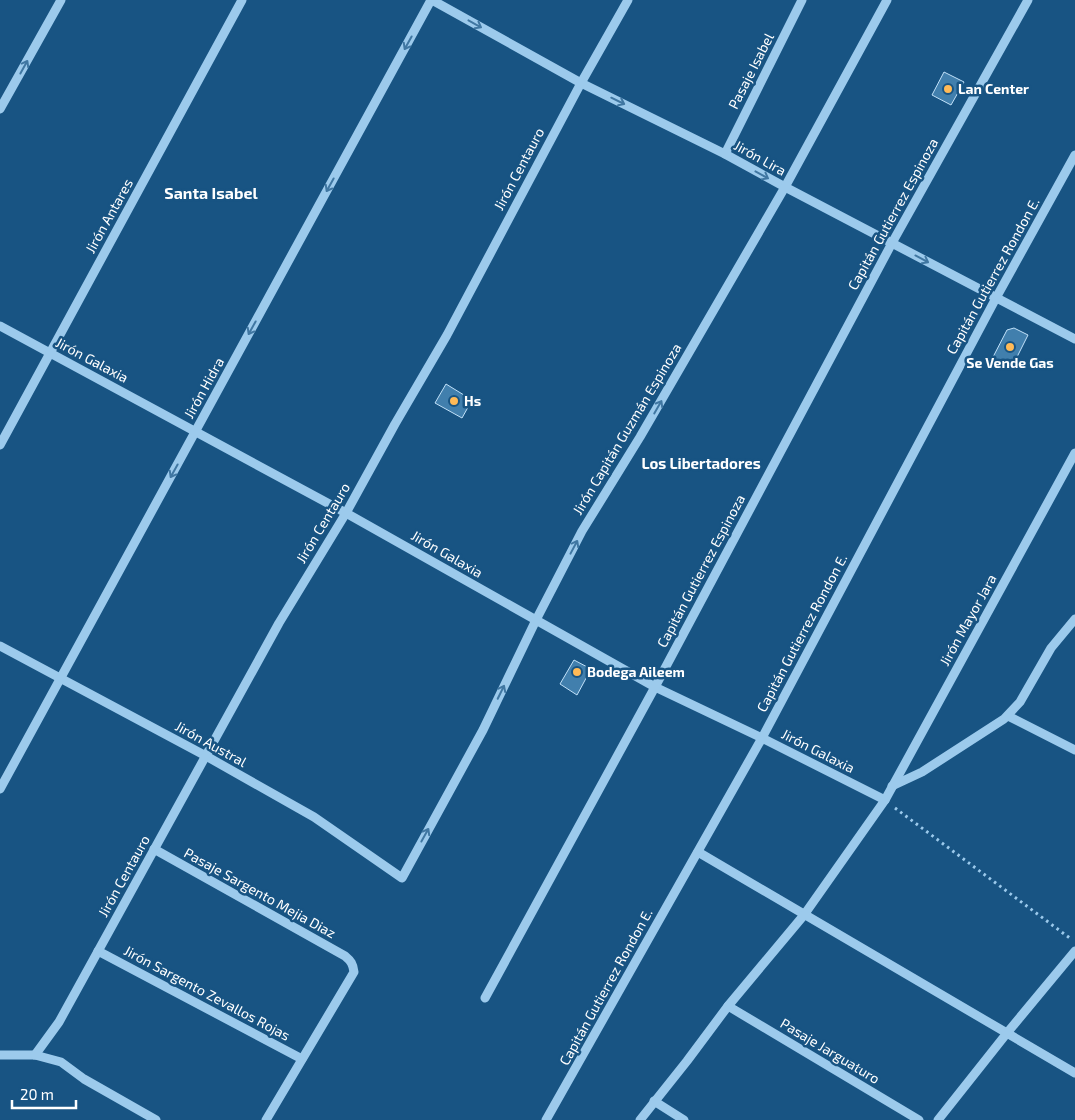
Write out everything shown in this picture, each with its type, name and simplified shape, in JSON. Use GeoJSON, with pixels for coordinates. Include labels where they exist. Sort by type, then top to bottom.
{"type":"FeatureCollection","features":[{"type":"Feature","properties":{"kind":"street"},"geometry":{"type":"LineString","coordinates":[[0,109],[61,0]]}},
{"type":"Feature","properties":{"kind":"street","name":"Jirón Antares"},"geometry":{"type":"LineString","coordinates":[[0,445],[242,0]]}},
{"type":"Feature","properties":{"kind":"street","name":"Jirón Lira"},"geometry":{"type":"LineString","coordinates":[[432,0],[581,83],[725,154],[1075,338]]}},
{"type":"Feature","properties":{"kind":"street","name":"Jirón Hidra"},"geometry":{"type":"LineString","coordinates":[[0,789],[432,0]]}},
{"type":"Feature","properties":{"kind":"street","name":"Jirón Centauro"},"geometry":{"type":"LineString","coordinates":[[35,1055],[59,1022],[279,622],[346,513],[447,335],[581,83],[628,0]]}},
{"type":"Feature","properties":{"kind":"street","name":"Pasaje Isabel"},"geometry":{"type":"LineString","coordinates":[[725,154],[802,0]]}},
{"type":"Feature","properties":{"kind":"street","name":"Jirón Capitán Guzmán Espinoza"},"geometry":{"type":"LineString","coordinates":[[402,878],[483,730],[536,620],[582,531],[640,437],[785,187],[887,0]]}},
{"type":"Feature","properties":{"kind":"street","name":"Capitán Gutierrez Espinoza"},"geometry":{"type":"LineString","coordinates":[[485,998],[892,243],[1028,0]]}},
{"type":"Feature","properties":{"kind":"street","name":"Capitán Gutierrez Rondon E."},"geometry":{"type":"LineString","coordinates":[[546,1120],[762,738],[996,298],[1075,155]]}},
{"type":"Feature","properties":{"kind":"street","name":"Jirón Galaxia"},"geometry":{"type":"LineString","coordinates":[[0,326],[346,513],[654,687],[762,738],[885,800]]}},
{"type":"Feature","properties":{"kind":"street","name":"Jirón Mayor Jara"},"geometry":{"type":"LineString","coordinates":[[640,1120],[728,1006],[804,915],[885,800],[1075,453]]}},
{"type":"Feature","properties":{"kind":"street"},"geometry":{"type":"LineString","coordinates":[[892,786],[922,772],[1008,716],[1020,702],[1051,648],[1075,619]]}},
{"type":"Feature","properties":{"kind":"street","name":"Jirón Austral"},"geometry":{"type":"LineString","coordinates":[[0,646],[206,756],[314,817],[402,878]]}},
{"type":"Feature","properties":{"kind":"street"},"geometry":{"type":"LineString","coordinates":[[1008,716],[1075,750]]}},
{"type":"Feature","properties":{"kind":"street","name":"Pasaje Sargento Mejia Diaz"},"geometry":{"type":"LineString","coordinates":[[154,849],[352,961],[354,972],[302,1059]]}},
{"type":"Feature","properties":{"kind":"street"},"geometry":{"type":"LineString","coordinates":[[698,852],[1075,1074]]}},
{"type":"Feature","properties":{"kind":"street","name":"Jirón Sargento Zevallos Rojas"},"geometry":{"type":"LineString","coordinates":[[98,951],[302,1059]]}},
{"type":"Feature","properties":{"kind":"street"},"geometry":{"type":"LineString","coordinates":[[938,1120],[1075,951]]}},
{"type":"Feature","properties":{"kind":"street","name":"Pasaje Jarguaturo"},"geometry":{"type":"LineString","coordinates":[[728,1006],[919,1120]]}},
{"type":"Feature","properties":{"kind":"street"},"geometry":{"type":"LineString","coordinates":[[0,1055],[35,1055],[61,1062],[84,1079],[156,1120]]}},
{"type":"Feature","properties":{"kind":"street"},"geometry":{"type":"LineString","coordinates":[[266,1120],[302,1059]]}},
{"type":"Feature","properties":{"kind":"street"},"geometry":{"type":"LineString","coordinates":[[654,1101],[684,1120]]}},
{"type":"Feature","properties":{"kind":"path"},"geometry":{"type":"LineString","coordinates":[[885,800],[1075,942]]}},
{"type":"Feature","properties":{"kind":"building","name":"Lan Center"},"geometry":{"type":"Polygon","coordinates":[[[944,72],[964,82],[951,105],[932,95],[944,72]]]}},
{"type":"Feature","properties":{"kind":"building","name":"Se Vende Gas"},"geometry":{"type":"Polygon","coordinates":[[[1014,328],[1028,335],[1011,369],[992,359],[1007,330],[1014,328]]]}},
{"type":"Feature","properties":{"kind":"building","name":"Hs"},"geometry":{"type":"Polygon","coordinates":[[[446,384],[472,400],[462,418],[435,403],[446,384]]]}},
{"type":"Feature","properties":{"kind":"building"},"geometry":{"type":"Polygon","coordinates":[[[574,660],[591,669],[577,695],[560,684],[574,660]]]}},
{"type":"Feature","properties":{"kind":"place","name":"Lan Center"},"geometry":{"type":"Point","coordinates":[948,89]}},
{"type":"Feature","properties":{"kind":"place","name":"Se Vende Gas"},"geometry":{"type":"Point","coordinates":[1010,347]}},
{"type":"Feature","properties":{"kind":"place","name":"Hs"},"geometry":{"type":"Point","coordinates":[454,401]}},
{"type":"Feature","properties":{"kind":"place","name":"Bodega Aileem"},"geometry":{"type":"Point","coordinates":[577,672]}},
{"type":"Feature","properties":{"kind":"district","name":"Santa Isabel"},"geometry":{"type":"Point","coordinates":[211,193]}},
{"type":"Feature","properties":{"kind":"district","name":"Los Libertadores"},"geometry":{"type":"Point","coordinates":[701,464]}}]}
